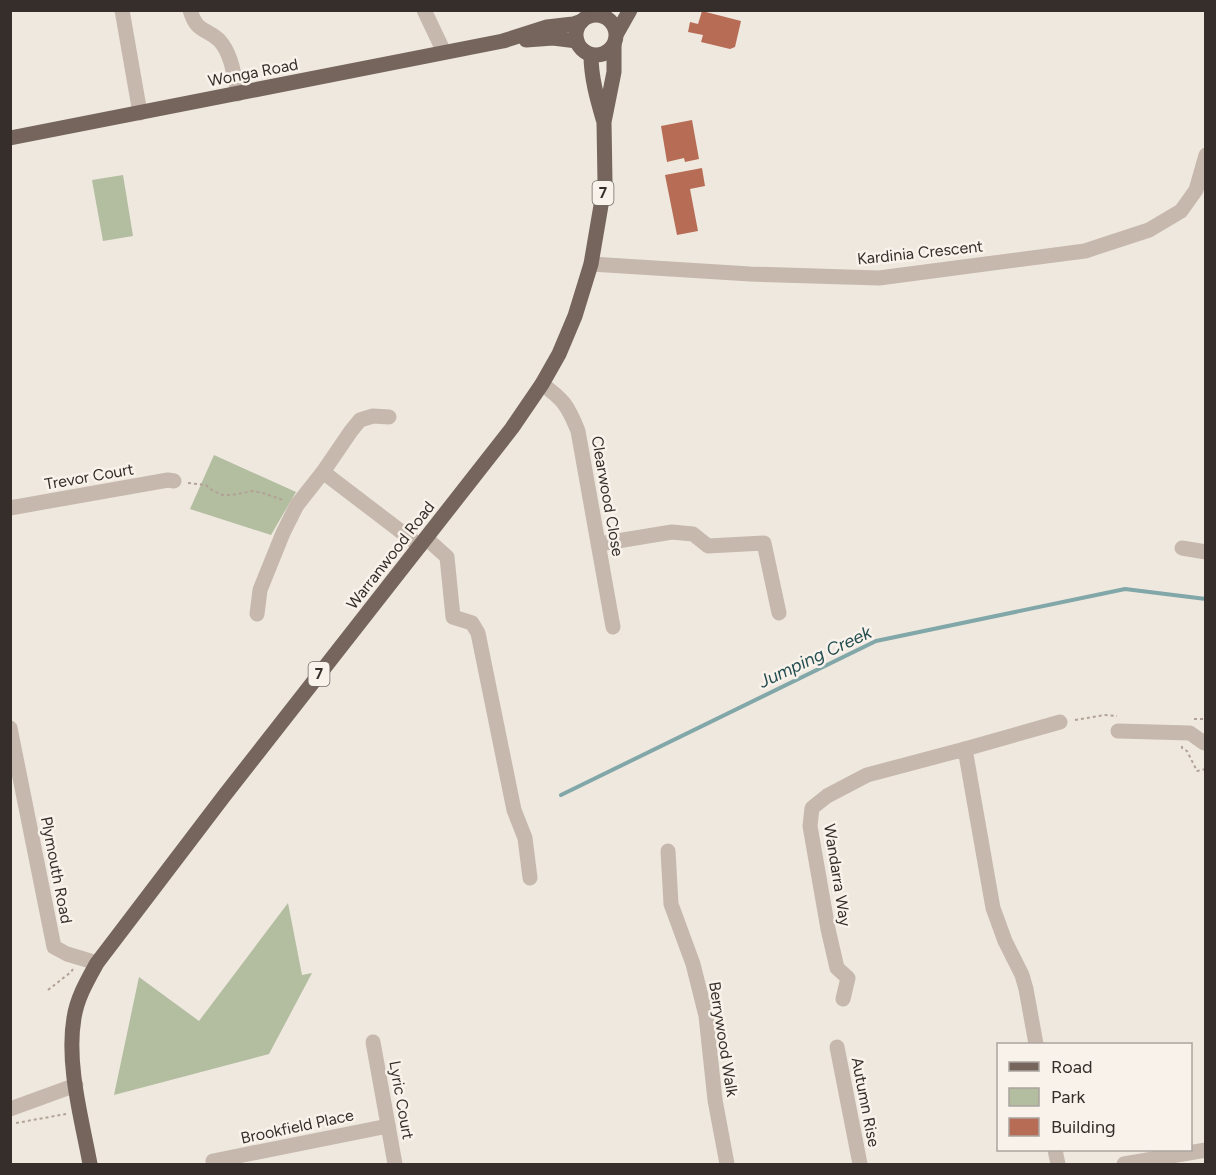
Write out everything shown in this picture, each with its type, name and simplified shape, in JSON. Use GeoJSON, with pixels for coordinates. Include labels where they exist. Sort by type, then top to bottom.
{"type":"FeatureCollection","features":[{"type":"Feature","properties":{"kind":"main road","name":"7"},"geometry":{"type":"LineString","coordinates":[[615,39],[630,10]]}},
{"type":"Feature","properties":{"kind":"main road","name":"Wonga Road"},"geometry":{"type":"LineString","coordinates":[[10,138],[503,41],[547,27],[573,24],[591,15]]}},
{"type":"Feature","properties":{"kind":"main road"},"geometry":{"type":"LineString","coordinates":[[591,15],[606,17],[615,27],[615,39],[610,51],[598,56],[585,52],[577,41],[578,27],[591,15]]}},
{"type":"Feature","properties":{"kind":"main road","name":"Wonga Road"},"geometry":{"type":"LineString","coordinates":[[503,41],[553,38],[577,41]]}},
{"type":"Feature","properties":{"kind":"main road","name":"Warranwood Road"},"geometry":{"type":"LineString","coordinates":[[97,963],[224,796],[512,428],[559,354],[575,316],[591,264],[605,182],[604,122],[614,72],[615,39]]}},
{"type":"Feature","properties":{"kind":"main road","name":"Warranwood Road"},"geometry":{"type":"LineString","coordinates":[[591,55],[594,86],[604,122]]}},
{"type":"Feature","properties":{"kind":"main road","name":"7"},"geometry":{"type":"LineString","coordinates":[[90,1164],[74,1074],[74,1018],[81,992],[97,963]]}},
{"type":"Feature","properties":{"kind":"street"},"geometry":{"type":"LineString","coordinates":[[122,10],[141,113]]}},
{"type":"Feature","properties":{"kind":"street"},"geometry":{"type":"LineString","coordinates":[[190,10],[196,25],[224,46],[238,94]]}},
{"type":"Feature","properties":{"kind":"street"},"geometry":{"type":"LineString","coordinates":[[424,10],[444,52]]}},
{"type":"Feature","properties":{"kind":"street","name":"Kardinia Crescent"},"geometry":{"type":"LineString","coordinates":[[591,264],[879,278],[1085,251],[1149,230],[1181,211],[1196,190],[1206,155]]}},
{"type":"Feature","properties":{"kind":"street","name":"Clearwood Close"},"geometry":{"type":"LineString","coordinates":[[542,384],[560,397],[570,412],[578,431],[613,627]]}},
{"type":"Feature","properties":{"kind":"street"},"geometry":{"type":"LineString","coordinates":[[257,614],[260,590],[297,505],[360,420],[373,416],[389,417]]}},
{"type":"Feature","properties":{"kind":"street"},"geometry":{"type":"LineString","coordinates":[[323,472],[447,557],[453,617],[472,623],[478,633],[514,810],[525,838],[530,878]]}},
{"type":"Feature","properties":{"kind":"street","name":"Trevor Court"},"geometry":{"type":"LineString","coordinates":[[10,508],[168,480],[174,481]]}},
{"type":"Feature","properties":{"kind":"street"},"geometry":{"type":"LineString","coordinates":[[599,544],[672,532],[693,534],[708,546],[764,543],[779,613]]}},
{"type":"Feature","properties":{"kind":"street"},"geometry":{"type":"LineString","coordinates":[[1182,548],[1206,552]]}},
{"type":"Feature","properties":{"kind":"street","name":"Wandarra Way"},"geometry":{"type":"LineString","coordinates":[[843,999],[848,978],[837,968],[828,928],[810,826],[812,808],[827,796],[867,775],[1060,722]]}},
{"type":"Feature","properties":{"kind":"street","name":"Plymouth Road"},"geometry":{"type":"LineString","coordinates":[[10,728],[54,947],[67,954],[97,963]]}},
{"type":"Feature","properties":{"kind":"street"},"geometry":{"type":"LineString","coordinates":[[1118,731],[1190,733],[1205,746]]}},
{"type":"Feature","properties":{"kind":"street"},"geometry":{"type":"LineString","coordinates":[[965,749],[993,908],[1005,941],[1022,975],[1036,1043]]}},
{"type":"Feature","properties":{"kind":"street","name":"Berrywood Walk"},"geometry":{"type":"LineString","coordinates":[[668,851],[671,904],[693,964],[706,1016],[715,1100],[727,1164]]}},
{"type":"Feature","properties":{"kind":"street","name":"Lyric Court"},"geometry":{"type":"LineString","coordinates":[[373,1042],[395,1164]]}},
{"type":"Feature","properties":{"kind":"street","name":"Autumn Rise"},"geometry":{"type":"LineString","coordinates":[[837,1047],[860,1164]]}},
{"type":"Feature","properties":{"kind":"street"},"geometry":{"type":"LineString","coordinates":[[10,1109],[76,1085]]}},
{"type":"Feature","properties":{"kind":"street","name":"Brookfield Place"},"geometry":{"type":"LineString","coordinates":[[213,1161],[388,1125]]}},
{"type":"Feature","properties":{"kind":"street"},"geometry":{"type":"LineString","coordinates":[[1124,1164],[1206,1150]]}},
{"type":"Feature","properties":{"kind":"path"},"geometry":{"type":"LineString","coordinates":[[174,481],[206,485],[223,495],[252,491],[263,493],[297,505]]}},
{"type":"Feature","properties":{"kind":"path"},"geometry":{"type":"LineString","coordinates":[[1060,722],[1105,715],[1123,716]]}},
{"type":"Feature","properties":{"kind":"path"},"geometry":{"type":"LineString","coordinates":[[48,990],[71,972],[80,958]]}},
{"type":"Feature","properties":{"kind":"path"},"geometry":{"type":"LineString","coordinates":[[10,1123],[66,1114]]}},
{"type":"Feature","properties":{"kind":"green space"},"geometry":{"type":"Polygon","coordinates":[[[123,175],[133,236],[103,241],[92,180],[123,175]]]}},
{"type":"Feature","properties":{"kind":"green space"},"geometry":{"type":"Polygon","coordinates":[[[214,455],[296,492],[271,535],[190,509],[214,455]]]}},
{"type":"Feature","properties":{"kind":"green space"},"geometry":{"type":"Polygon","coordinates":[[[288,903],[302,975],[312,973],[269,1054],[114,1095],[139,977],[199,1021],[288,903]]]}},
{"type":"Feature","properties":{"kind":"building"},"geometry":{"type":"Polygon","coordinates":[[[702,11],[741,21],[735,47],[730,49],[701,42],[703,35],[688,32],[690,22],[698,24],[702,11]]]}},
{"type":"Feature","properties":{"kind":"building"},"geometry":{"type":"Polygon","coordinates":[[[692,120],[699,159],[685,162],[684,158],[667,162],[661,126],[692,120]]]}},
{"type":"Feature","properties":{"kind":"building"},"geometry":{"type":"Polygon","coordinates":[[[702,168],[705,186],[690,189],[698,231],[677,235],[665,175],[702,168]]]}},
{"type":"Feature","properties":{"kind":"waterway","name":"Jumping Creek"},"geometry":{"type":"LineString","coordinates":[[561,795],[876,641],[1125,589],[1206,599]]}}]}
